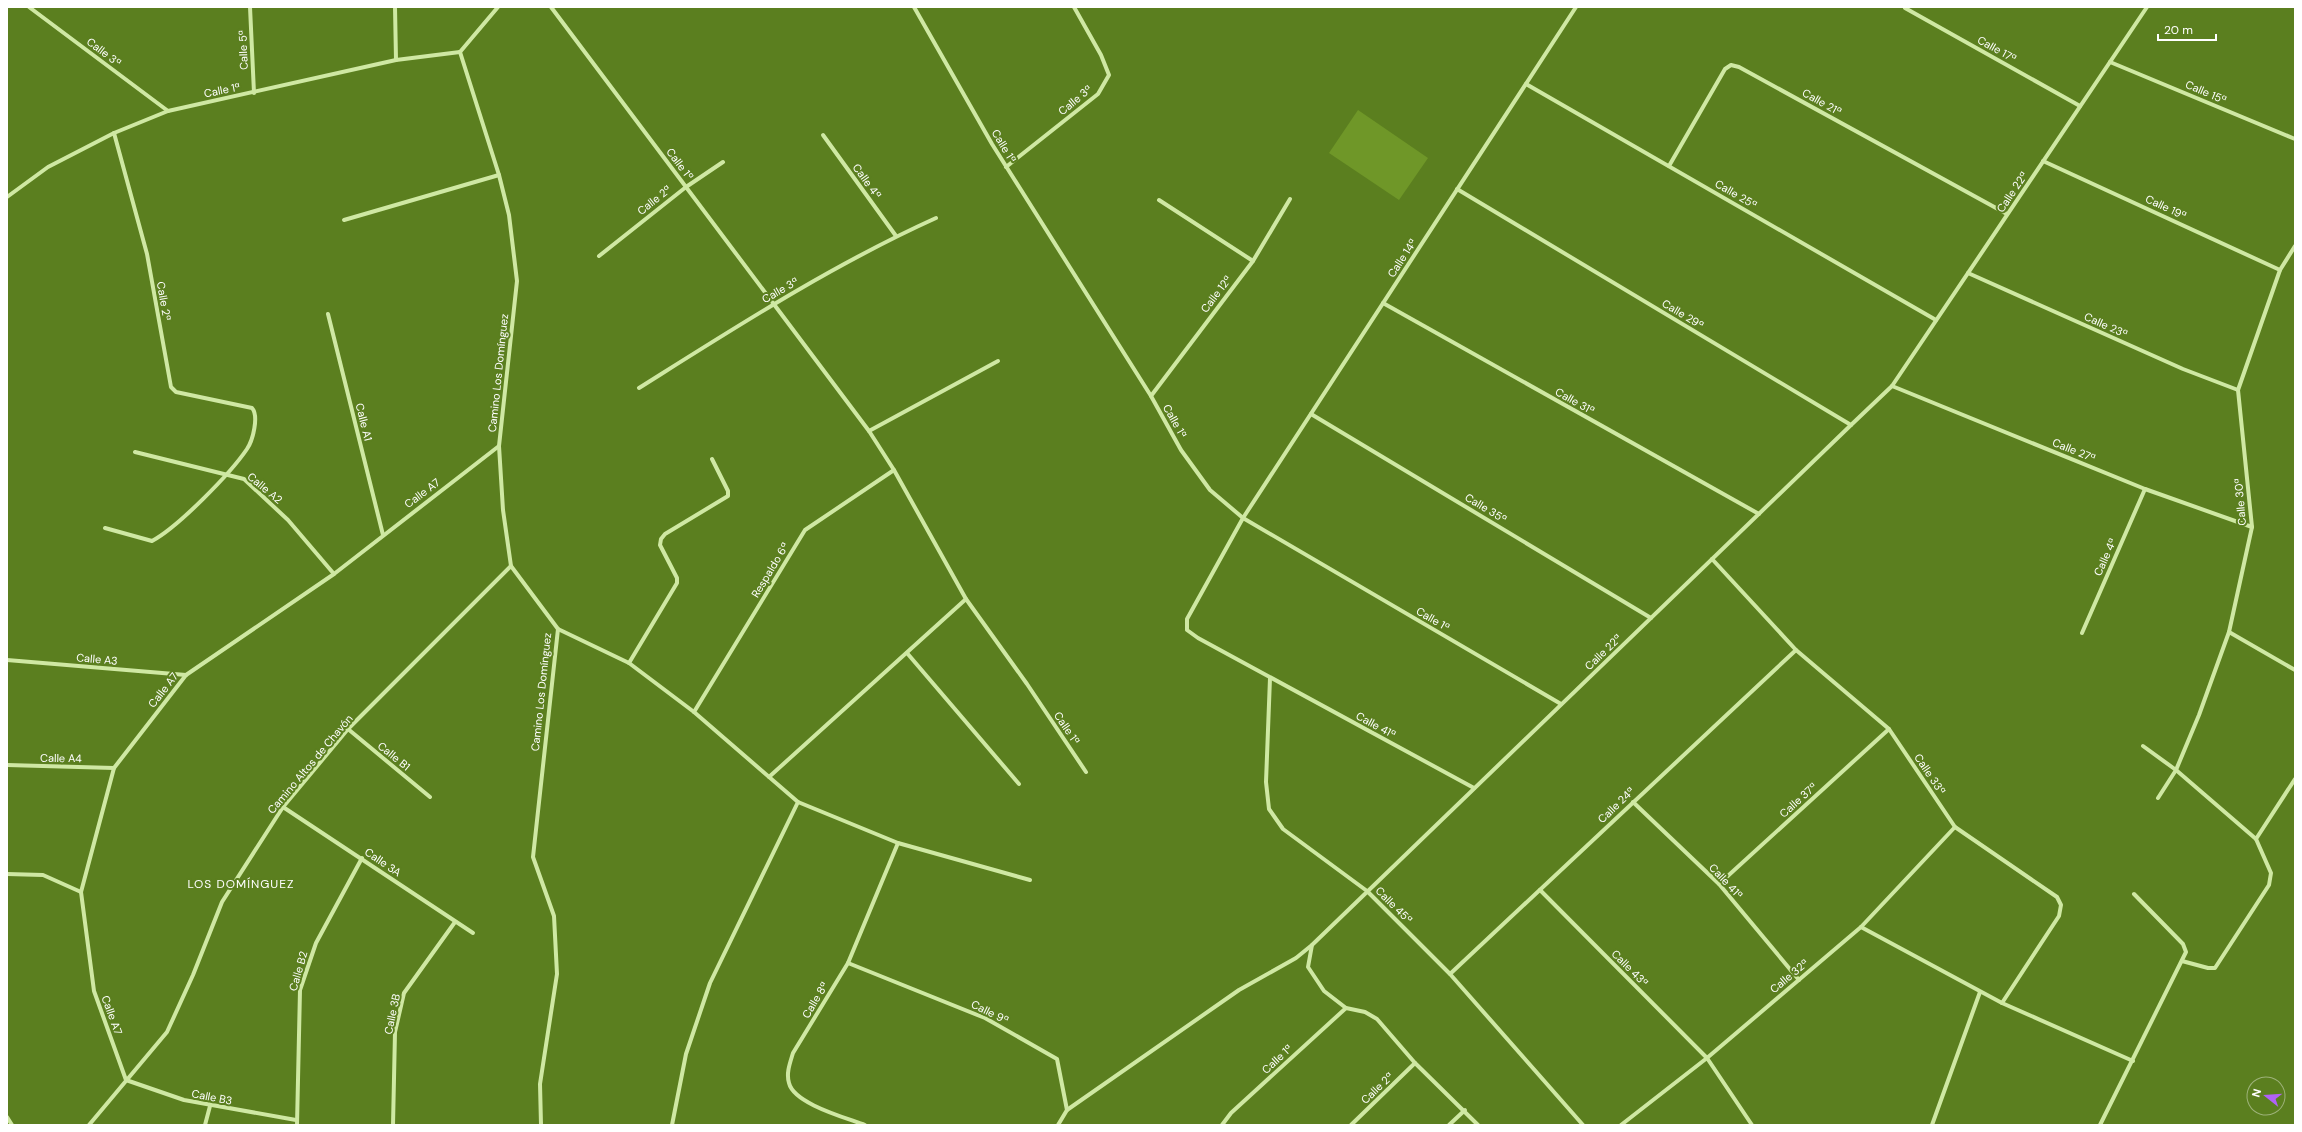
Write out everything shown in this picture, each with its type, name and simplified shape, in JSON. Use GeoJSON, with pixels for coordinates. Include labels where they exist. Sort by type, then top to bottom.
{"type":"FeatureCollection","features":[{"type":"Feature","properties":{"kind":"street","name":"Calle 3ª"},"geometry":{"type":"LineString","coordinates":[[29,7],[168,110]]}},
{"type":"Feature","properties":{"kind":"street","name":"Calle 5ª"},"geometry":{"type":"LineString","coordinates":[[250,7],[254,93]]}},
{"type":"Feature","properties":{"kind":"street"},"geometry":{"type":"LineString","coordinates":[[395,7],[396,60]]}},
{"type":"Feature","properties":{"kind":"street"},"geometry":{"type":"LineString","coordinates":[[460,52],[498,7]]}},
{"type":"Feature","properties":{"kind":"street","name":"Calle 1ª"},"geometry":{"type":"LineString","coordinates":[[551,7],[869,431],[894,470],[966,600],[1027,684],[1086,772]]}},
{"type":"Feature","properties":{"kind":"street","name":"Calle 1ª"},"geometry":{"type":"LineString","coordinates":[[914,7],[1006,167],[1151,396],[1181,450],[1210,490],[1243,518],[1561,704]]}},
{"type":"Feature","properties":{"kind":"street","name":"Calle 3ª"},"geometry":{"type":"LineString","coordinates":[[1006,167],[1098,94],[1109,75],[1101,54],[1074,7]]}},
{"type":"Feature","properties":{"kind":"street","name":"Calle 14ª"},"geometry":{"type":"LineString","coordinates":[[1243,518],[1576,7]]}},
{"type":"Feature","properties":{"kind":"street","name":"Calle 22ª"},"geometry":{"type":"LineString","coordinates":[[1892,386],[2147,7]]}},
{"type":"Feature","properties":{"kind":"street","name":"Calle 17ª"},"geometry":{"type":"LineString","coordinates":[[1905,8],[2080,106]]}},
{"type":"Feature","properties":{"kind":"street","name":"Calle 1ª"},"geometry":{"type":"LineString","coordinates":[[7,198],[48,168],[114,133],[168,110],[254,93],[396,60],[460,52]]}},
{"type":"Feature","properties":{"kind":"street","name":"Camino Los Domínguez"},"geometry":{"type":"LineString","coordinates":[[460,52],[499,175],[509,214],[517,281],[499,446],[503,510],[511,566],[558,629],[533,857],[554,916],[557,974],[540,1084],[540,1125]]}},
{"type":"Feature","properties":{"kind":"street","name":"Calle 15ª"},"geometry":{"type":"LineString","coordinates":[[2110,62],[2295,139]]}},
{"type":"Feature","properties":{"kind":"street","name":"Calle 21ª"},"geometry":{"type":"LineString","coordinates":[[1670,166],[1724,69],[1731,66],[1739,67],[2007,214]]}},
{"type":"Feature","properties":{"kind":"street","name":"Calle 25ª"},"geometry":{"type":"LineString","coordinates":[[1526,84],[1936,320]]}},
{"type":"Feature","properties":{"kind":"street","name":"Calle 2ª"},"geometry":{"type":"LineString","coordinates":[[114,133],[147,254],[168,381],[171,387],[176,392],[252,408],[255,412],[256,418],[248,448],[226,474]]}},
{"type":"Feature","properties":{"kind":"street","name":"Calle 4ª"},"geometry":{"type":"LineString","coordinates":[[823,135],[896,236]]}},
{"type":"Feature","properties":{"kind":"street","name":"Calle 19ª"},"geometry":{"type":"LineString","coordinates":[[2043,161],[2280,270]]}},
{"type":"Feature","properties":{"kind":"street","name":"Calle 2ª"},"geometry":{"type":"LineString","coordinates":[[599,256],[686,187],[723,162]]}},
{"type":"Feature","properties":{"kind":"street"},"geometry":{"type":"LineString","coordinates":[[344,220],[499,175]]}},
{"type":"Feature","properties":{"kind":"street","name":"Calle 29ª"},"geometry":{"type":"LineString","coordinates":[[1457,189],[1851,425]]}},
{"type":"Feature","properties":{"kind":"street","name":"Calle 12ª"},"geometry":{"type":"LineString","coordinates":[[1151,396],[1253,261],[1290,199]]}},
{"type":"Feature","properties":{"kind":"street"},"geometry":{"type":"LineString","coordinates":[[1159,200],[1253,261]]}},
{"type":"Feature","properties":{"kind":"street","name":"Calle 3ª"},"geometry":{"type":"LineString","coordinates":[[639,388],[774,304],[896,236],[936,218]]}},
{"type":"Feature","properties":{"kind":"street","name":"Calle 30ª"},"geometry":{"type":"LineString","coordinates":[[2158,798],[2176,770],[2199,715],[2229,632],[2252,527],[2238,390],[2280,270],[2295,246]]}},
{"type":"Feature","properties":{"kind":"street","name":"Calle 23ª"},"geometry":{"type":"LineString","coordinates":[[1968,273],[2176,366],[2238,390]]}},
{"type":"Feature","properties":{"kind":"street","name":"Calle 31ª"},"geometry":{"type":"LineString","coordinates":[[1383,303],[1758,514]]}},
{"type":"Feature","properties":{"kind":"street","name":"Calle A1"},"geometry":{"type":"LineString","coordinates":[[328,314],[383,535]]}},
{"type":"Feature","properties":{"kind":"street"},"geometry":{"type":"LineString","coordinates":[[869,431],[998,361]]}},
{"type":"Feature","properties":{"kind":"street"},"geometry":{"type":"LineString","coordinates":[[1851,425],[1892,386]]}},
{"type":"Feature","properties":{"kind":"street","name":"Calle 27ª"},"geometry":{"type":"LineString","coordinates":[[1892,386],[2144,489],[2252,527]]}},
{"type":"Feature","properties":{"kind":"street","name":"Calle 35ª"},"geometry":{"type":"LineString","coordinates":[[1311,414],[1651,618]]}},
{"type":"Feature","properties":{"kind":"street","name":"Calle 22ª"},"geometry":{"type":"LineString","coordinates":[[1067,1110],[1239,990],[1296,958],[1312,945],[1851,425]]}},
{"type":"Feature","properties":{"kind":"street","name":"Calle A7"},"geometry":{"type":"LineString","coordinates":[[126,1080],[94,991],[81,892],[114,768],[186,675],[334,574],[499,446]]}},
{"type":"Feature","properties":{"kind":"street","name":"Calle A2"},"geometry":{"type":"LineString","coordinates":[[135,452],[244,479],[288,520],[334,574]]}},
{"type":"Feature","properties":{"kind":"street"},"geometry":{"type":"LineString","coordinates":[[629,663],[677,583],[677,578],[660,544],[661,539],[665,534],[728,496],[728,491],[712,459]]}},
{"type":"Feature","properties":{"kind":"street","name":"Respaldo 6ª"},"geometry":{"type":"LineString","coordinates":[[694,712],[805,530],[894,470]]}},
{"type":"Feature","properties":{"kind":"street"},"geometry":{"type":"LineString","coordinates":[[105,528],[152,541],[166,534],[226,474]]}},
{"type":"Feature","properties":{"kind":"street","name":"Calle 4ª"},"geometry":{"type":"LineString","coordinates":[[2082,633],[2144,489]]}},
{"type":"Feature","properties":{"kind":"street","name":"Calle 41ª"},"geometry":{"type":"LineString","coordinates":[[1243,518],[1186,619],[1187,630],[1198,638],[1270,678],[1474,788]]}},
{"type":"Feature","properties":{"kind":"street","name":"Calle 33ª"},"geometry":{"type":"LineString","coordinates":[[1712,559],[1796,650],[1889,729],[1955,827],[2057,897],[2061,905],[2059,916],[2002,1003]]}},
{"type":"Feature","properties":{"kind":"street","name":"Camino Altos de Chavón"},"geometry":{"type":"LineString","coordinates":[[89,1125],[167,1032],[193,975],[222,902],[283,807],[348,729],[511,566]]}},
{"type":"Feature","properties":{"kind":"street"},"geometry":{"type":"LineString","coordinates":[[769,777],[966,600]]}},
{"type":"Feature","properties":{"kind":"street"},"geometry":{"type":"LineString","coordinates":[[558,629],[629,663],[694,712],[798,802],[898,843],[1030,880]]}},
{"type":"Feature","properties":{"kind":"street"},"geometry":{"type":"LineString","coordinates":[[2229,632],[2295,670]]}},
{"type":"Feature","properties":{"kind":"street","name":"Calle 24ª"},"geometry":{"type":"LineString","coordinates":[[1450,974],[1796,650]]}},
{"type":"Feature","properties":{"kind":"street"},"geometry":{"type":"LineString","coordinates":[[907,653],[1019,784]]}},
{"type":"Feature","properties":{"kind":"street","name":"Calle A3"},"geometry":{"type":"LineString","coordinates":[[7,660],[186,675]]}},
{"type":"Feature","properties":{"kind":"street","name":"Calle 45ª"},"geometry":{"type":"LineString","coordinates":[[1270,678],[1266,782],[1269,809],[1283,829],[1367,891],[1450,974],[1583,1125]]}},
{"type":"Feature","properties":{"kind":"street","name":"Calle B1"},"geometry":{"type":"LineString","coordinates":[[348,729],[430,797]]}},
{"type":"Feature","properties":{"kind":"street","name":"Calle 37ª"},"geometry":{"type":"LineString","coordinates":[[1719,884],[1889,729]]}},
{"type":"Feature","properties":{"kind":"street"},"geometry":{"type":"LineString","coordinates":[[2143,746],[2176,770],[2256,839],[2271,873],[2269,885],[2215,968],[2208,968],[2182,961]]}},
{"type":"Feature","properties":{"kind":"street","name":"Calle A4"},"geometry":{"type":"LineString","coordinates":[[7,765],[114,768]]}},
{"type":"Feature","properties":{"kind":"street"},"geometry":{"type":"LineString","coordinates":[[2256,839],[2295,779]]}},
{"type":"Feature","properties":{"kind":"street"},"geometry":{"type":"LineString","coordinates":[[672,1125],[686,1054],[710,983],[798,802]]}},
{"type":"Feature","properties":{"kind":"street","name":"Calle 41ª"},"geometry":{"type":"LineString","coordinates":[[1633,802],[1719,884],[1798,980]]}},
{"type":"Feature","properties":{"kind":"street","name":"Calle 3A"},"geometry":{"type":"LineString","coordinates":[[283,807],[473,933]]}},
{"type":"Feature","properties":{"kind":"street","name":"Calle 32ª"},"geometry":{"type":"LineString","coordinates":[[1621,1125],[1707,1058],[1861,928],[1955,827]]}},
{"type":"Feature","properties":{"kind":"street","name":"Calle 8ª"},"geometry":{"type":"LineString","coordinates":[[865,1125],[797,1097],[789,1084],[788,1069],[793,1053],[848,963],[898,843]]}},
{"type":"Feature","properties":{"kind":"street","name":"Calle B2"},"geometry":{"type":"LineString","coordinates":[[296,1123],[300,990],[316,943],[362,858]]}},
{"type":"Feature","properties":{"kind":"street"},"geometry":{"type":"LineString","coordinates":[[7,874],[43,875],[81,892]]}},
{"type":"Feature","properties":{"kind":"street","name":"Calle 43ª"},"geometry":{"type":"LineString","coordinates":[[1540,890],[1707,1058],[1752,1125]]}},
{"type":"Feature","properties":{"kind":"street"},"geometry":{"type":"LineString","coordinates":[[2100,1125],[2186,952],[2183,944],[2134,894]]}},
{"type":"Feature","properties":{"kind":"street","name":"Calle 3B"},"geometry":{"type":"LineString","coordinates":[[393,1125],[395,1032],[404,993],[455,922]]}},
{"type":"Feature","properties":{"kind":"street"},"geometry":{"type":"LineString","coordinates":[[1861,928],[2002,1003],[2133,1061]]}},
{"type":"Feature","properties":{"kind":"street"},"geometry":{"type":"LineString","coordinates":[[1312,945],[1308,967],[1324,991],[1346,1008],[1365,1012],[1377,1019],[1414,1063],[1465,1110],[1478,1125]]}},
{"type":"Feature","properties":{"kind":"street","name":"Calle 9ª"},"geometry":{"type":"LineString","coordinates":[[848,963],[985,1018],[1057,1059],[1067,1110]]}},
{"type":"Feature","properties":{"kind":"street"},"geometry":{"type":"LineString","coordinates":[[1932,1125],[1980,992]]}},
{"type":"Feature","properties":{"kind":"street","name":"Calle 1ª"},"geometry":{"type":"LineString","coordinates":[[1222,1125],[1231,1113],[1346,1008]]}},
{"type":"Feature","properties":{"kind":"street","name":"Calle 2ª"},"geometry":{"type":"LineString","coordinates":[[1351,1125],[1414,1063]]}},
{"type":"Feature","properties":{"kind":"street","name":"Calle B3"},"geometry":{"type":"LineString","coordinates":[[126,1080],[184,1100],[296,1123]]}},
{"type":"Feature","properties":{"kind":"street"},"geometry":{"type":"LineString","coordinates":[[205,1125],[210,1106]]}},
{"type":"Feature","properties":{"kind":"street"},"geometry":{"type":"LineString","coordinates":[[1058,1125],[1067,1110]]}},
{"type":"Feature","properties":{"kind":"street"},"geometry":{"type":"LineString","coordinates":[[1449,1125],[1465,1110]]}},
{"type":"Feature","properties":{"kind":"street"},"geometry":{"type":"LineString","coordinates":[[7,1117],[12,1125]]}},
{"type":"Feature","properties":{"kind":"green space"},"geometry":{"type":"Polygon","coordinates":[[[1358,110],[1428,158],[1399,200],[1329,153],[1358,110]]]}},
{"type":"Feature","properties":{"kind":"district","name":"LOS DOMÍNGUEZ"},"geometry":{"type":"Point","coordinates":[241,884]}}]}
